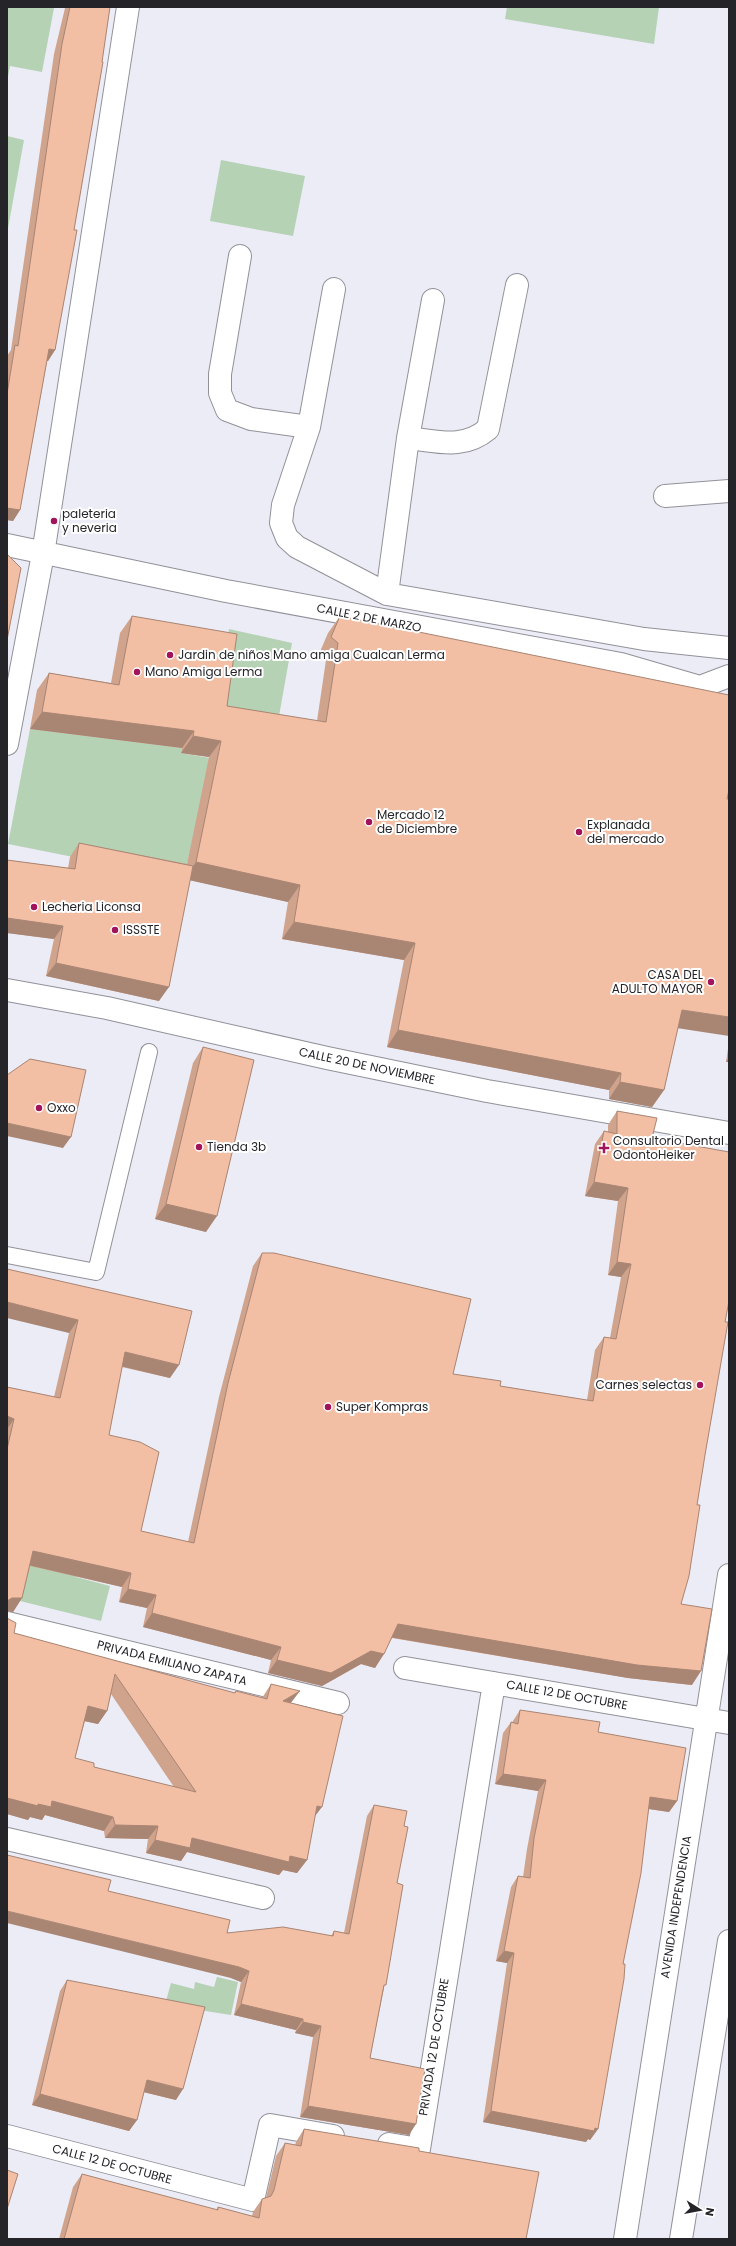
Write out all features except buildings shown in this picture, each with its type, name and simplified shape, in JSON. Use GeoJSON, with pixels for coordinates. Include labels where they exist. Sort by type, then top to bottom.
{"type":"FeatureCollection","features":[{"type":"Feature","properties":{"kind":"street"},"geometry":{"type":"LineString","coordinates":[[7,744],[43,554],[128,7]]}},
{"type":"Feature","properties":{"kind":"street"},"geometry":{"type":"LineString","coordinates":[[240,256],[220,374],[220,393],[227,410],[251,418],[309,427]]}},
{"type":"Feature","properties":{"kind":"street"},"geometry":{"type":"LineString","coordinates":[[408,438],[458,443],[477,439],[488,429],[516,285]]}},
{"type":"Feature","properties":{"kind":"street"},"geometry":{"type":"LineString","coordinates":[[334,289],[309,427],[283,505],[281,523],[287,538],[297,547],[387,594],[644,638],[729,648]]}},
{"type":"Feature","properties":{"kind":"street"},"geometry":{"type":"LineString","coordinates":[[387,594],[408,438],[433,300]]}},
{"type":"Feature","properties":{"kind":"street"},"geometry":{"type":"LineString","coordinates":[[665,496],[729,491]]}},
{"type":"Feature","properties":{"kind":"street","name":"CALLE 2 DE MARZO"},"geometry":{"type":"LineString","coordinates":[[7,545],[43,554],[226,591],[621,664],[700,687],[729,676]]}},
{"type":"Feature","properties":{"kind":"street","name":"CALLE 20 DE NOVIEMBRE"},"geometry":{"type":"LineString","coordinates":[[7,990],[107,1008],[327,1058],[487,1091],[729,1133]]}},
{"type":"Feature","properties":{"kind":"street","name":"AVENIDA INDEPENDENCIA"},"geometry":{"type":"LineString","coordinates":[[625,2239],[705,1719],[729,1575]]}},
{"type":"Feature","properties":{"kind":"street","name":"PRIVADA EMILIANO ZAPATA"},"geometry":{"type":"LineString","coordinates":[[7,1623],[338,1703]]}},
{"type":"Feature","properties":{"kind":"street","name":"CALLE 12 DE OCTUBRE"},"geometry":{"type":"LineString","coordinates":[[404,1668],[729,1723]]}},
{"type":"Feature","properties":{"kind":"street","name":"PRIVADA 12 DE OCTUBRE"},"geometry":{"type":"LineString","coordinates":[[216,2192],[254,2200],[270,2126],[419,2149],[494,1683]]}},
{"type":"Feature","properties":{"kind":"street"},"geometry":{"type":"LineString","coordinates":[[7,1840],[263,1898]]}},
{"type":"Feature","properties":{"kind":"street"},"geometry":{"type":"LineString","coordinates":[[681,2239],[729,1941]]}},
{"type":"Feature","properties":{"kind":"street","name":"CALLE 12 DE OCTUBRE"},"geometry":{"type":"LineString","coordinates":[[7,2136],[216,2192]]}},
{"type":"Feature","properties":{"kind":"lane"},"geometry":{"type":"LineString","coordinates":[[7,1255],[96,1272],[149,1052]]}},
{"type":"Feature","properties":{"kind":"green space"},"geometry":{"type":"Polygon","coordinates":[[[7,7],[54,8],[42,72],[10,66],[7,82],[7,7]]]}},
{"type":"Feature","properties":{"kind":"green space"},"geometry":{"type":"Polygon","coordinates":[[[507,7],[659,7],[654,44],[505,19],[507,7]]]}},
{"type":"Feature","properties":{"kind":"green space"},"geometry":{"type":"Polygon","coordinates":[[[7,136],[24,140],[7,234],[7,136]]]}},
{"type":"Feature","properties":{"kind":"green space"},"geometry":{"type":"Polygon","coordinates":[[[221,160],[305,176],[293,236],[210,221],[221,160]]]}},
{"type":"Feature","properties":{"kind":"green space"},"geometry":{"type":"Polygon","coordinates":[[[229,629],[292,643],[276,733],[215,723],[229,629]]]}},
{"type":"Feature","properties":{"kind":"green space"},"geometry":{"type":"Polygon","coordinates":[[[30,729],[182,748],[181,753],[210,758],[184,879],[8,844],[30,729]]]}},
{"type":"Feature","properties":{"kind":"green space"},"geometry":{"type":"Polygon","coordinates":[[[86,1534],[76,1577],[110,1586],[101,1621],[16,1600],[29,1543],[86,1534]]]}},
{"type":"Feature","properties":{"kind":"green space"},"geometry":{"type":"Polygon","coordinates":[[[217,1977],[238,1982],[231,2015],[199,2010],[166,2001],[171,1983],[194,1989],[195,1982],[214,1987],[217,1977]]]}},
{"type":"Feature","properties":{"kind":"place","name":"paleteria y neveria"},"geometry":{"type":"Point","coordinates":[54,521]}},
{"type":"Feature","properties":{"kind":"place","name":"Jardin de niños Mano amiga Cualcan Lerma"},"geometry":{"type":"Point","coordinates":[170,655]}},
{"type":"Feature","properties":{"kind":"place","name":"Mano Amiga Lerma"},"geometry":{"type":"Point","coordinates":[137,672]}},
{"type":"Feature","properties":{"kind":"place","name":"Mercado 12 de Diciembre"},"geometry":{"type":"Point","coordinates":[369,822]}},
{"type":"Feature","properties":{"kind":"place","name":"Explanada del mercado"},"geometry":{"type":"Point","coordinates":[579,832]}},
{"type":"Feature","properties":{"kind":"place","name":"Lecheria Liconsa"},"geometry":{"type":"Point","coordinates":[34,907]}},
{"type":"Feature","properties":{"kind":"place","name":"ISSSTE"},"geometry":{"type":"Point","coordinates":[115,930]}},
{"type":"Feature","properties":{"kind":"place","name":"CASA DEL ADULTO MAYOR"},"geometry":{"type":"Point","coordinates":[711,982]}},
{"type":"Feature","properties":{"kind":"place","name":"Oxxo"},"geometry":{"type":"Point","coordinates":[39,1108]}},
{"type":"Feature","properties":{"kind":"place","name":"Tienda 3b"},"geometry":{"type":"Point","coordinates":[199,1147]}},
{"type":"Feature","properties":{"kind":"place","name":"Consultorio Dental OdontoHeiker"},"geometry":{"type":"Point","coordinates":[604,1148]}},
{"type":"Feature","properties":{"kind":"place","name":"Carnes selectas"},"geometry":{"type":"Point","coordinates":[700,1385]}},
{"type":"Feature","properties":{"kind":"place","name":"Super Kompras"},"geometry":{"type":"Point","coordinates":[328,1407]}}]}
